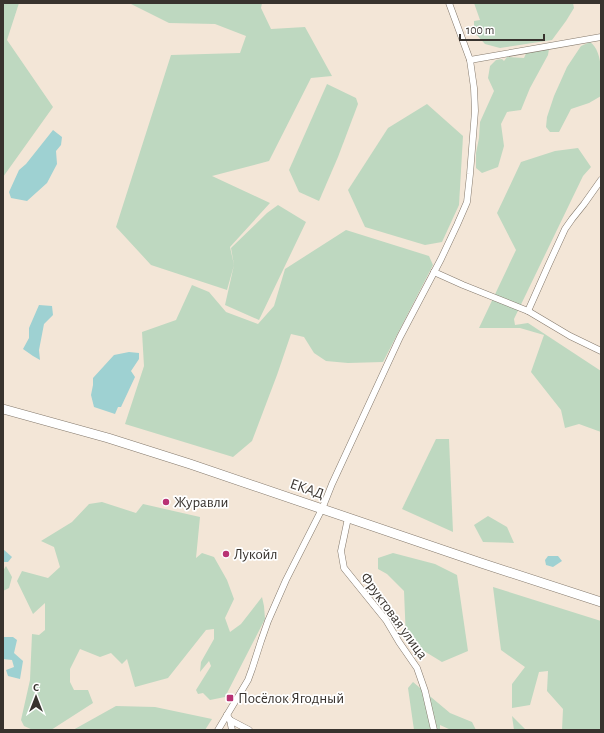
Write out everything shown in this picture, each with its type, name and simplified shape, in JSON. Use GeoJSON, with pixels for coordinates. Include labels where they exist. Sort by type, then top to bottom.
{"type":"FeatureCollection","features":[{"type":"Feature","properties":{"kind":"highway","name":"ЕКАД"},"geometry":{"type":"LineString","coordinates":[[3,409],[108,438],[190,464],[601,602]]}},
{"type":"Feature","properties":{"kind":"street"},"geometry":{"type":"LineString","coordinates":[[218,730],[229,718],[248,680],[260,641],[286,580],[322,509],[332,484],[397,344],[434,272],[467,202],[475,112],[474,88],[470,60],[449,3]]}},
{"type":"Feature","properties":{"kind":"street"},"geometry":{"type":"LineString","coordinates":[[470,60],[601,37]]}},
{"type":"Feature","properties":{"kind":"street"},"geometry":{"type":"LineString","coordinates":[[528,311],[565,229],[601,180]]}},
{"type":"Feature","properties":{"kind":"street"},"geometry":{"type":"LineString","coordinates":[[434,272],[528,311],[570,336],[601,351]]}},
{"type":"Feature","properties":{"kind":"street","name":"Фруктовая улица"},"geometry":{"type":"LineString","coordinates":[[348,518],[341,551],[344,568],[386,620],[417,668],[425,691],[434,730]]}},
{"type":"Feature","properties":{"kind":"street"},"geometry":{"type":"LineString","coordinates":[[338,541],[342,548]]}},
{"type":"Feature","properties":{"kind":"street"},"geometry":{"type":"LineString","coordinates":[[229,718],[232,730]]}},
{"type":"Feature","properties":{"kind":"street"},"geometry":{"type":"LineString","coordinates":[[229,718],[249,730]]}},
{"type":"Feature","properties":{"kind":"green space"},"geometry":{"type":"Polygon","coordinates":[[[3,3],[19,3],[7,40],[53,107],[3,177],[3,3]]]}},
{"type":"Feature","properties":{"kind":"green space"},"geometry":{"type":"Polygon","coordinates":[[[129,3],[262,3],[261,8],[271,29],[305,27],[332,76],[311,78],[269,161],[212,176],[270,203],[230,247],[234,265],[227,290],[151,265],[116,227],[171,55],[240,53],[246,36],[215,24],[169,23],[129,3]]]}},
{"type":"Feature","properties":{"kind":"green space"},"geometry":{"type":"Polygon","coordinates":[[[474,3],[573,3],[574,8],[552,40],[500,48],[485,44],[474,32],[474,21],[480,20],[474,3]]]}},
{"type":"Feature","properties":{"kind":"green space"},"geometry":{"type":"Polygon","coordinates":[[[590,42],[598,52],[600,59],[601,96],[589,103],[571,109],[559,132],[550,132],[546,127],[547,117],[554,96],[567,67],[581,46],[590,42]]]}},
{"type":"Feature","properties":{"kind":"green space"},"geometry":{"type":"Polygon","coordinates":[[[549,49],[548,55],[530,88],[521,110],[507,112],[501,124],[504,146],[498,167],[482,173],[476,168],[476,153],[480,122],[494,91],[488,78],[490,66],[496,60],[502,59],[504,61],[507,57],[524,58],[527,51],[549,49]]]}},
{"type":"Feature","properties":{"kind":"green space"},"geometry":{"type":"Polygon","coordinates":[[[327,84],[356,98],[358,104],[338,157],[319,201],[299,192],[289,170],[327,84]]]}},
{"type":"Feature","properties":{"kind":"green space"},"geometry":{"type":"Polygon","coordinates":[[[427,104],[463,136],[459,205],[442,242],[425,245],[365,227],[348,190],[388,128],[427,104]]]}},
{"type":"Feature","properties":{"kind":"green space"},"geometry":{"type":"Polygon","coordinates":[[[578,148],[591,167],[583,176],[514,319],[515,325],[528,323],[601,371],[601,432],[579,424],[565,428],[561,410],[531,372],[544,335],[520,328],[479,328],[516,250],[497,213],[521,162],[555,151],[578,148]]]}},
{"type":"Feature","properties":{"kind":"green space"},"geometry":{"type":"Polygon","coordinates":[[[278,205],[306,222],[259,320],[225,305],[234,265],[231,248],[267,213],[278,205]]]}},
{"type":"Feature","properties":{"kind":"green space"},"geometry":{"type":"Polygon","coordinates":[[[346,230],[429,256],[433,265],[383,362],[348,363],[326,361],[314,353],[304,337],[291,334],[252,441],[233,457],[125,424],[144,366],[142,332],[176,320],[192,285],[209,292],[226,312],[258,324],[274,306],[285,269],[346,230]]]}},
{"type":"Feature","properties":{"kind":"green space"},"geometry":{"type":"Polygon","coordinates":[[[436,439],[449,439],[453,532],[402,509],[436,439]]]}},
{"type":"Feature","properties":{"kind":"green space"},"geometry":{"type":"Polygon","coordinates":[[[102,502],[136,513],[143,504],[200,517],[196,558],[202,553],[214,557],[227,580],[234,599],[225,618],[230,632],[241,624],[262,597],[265,619],[225,697],[210,700],[203,693],[198,694],[196,690],[211,666],[209,661],[200,672],[201,662],[214,639],[214,629],[206,630],[168,678],[135,687],[127,659],[122,664],[111,653],[100,657],[80,649],[70,669],[70,682],[74,690],[88,690],[93,703],[51,730],[33,730],[24,726],[21,720],[30,680],[32,634],[39,635],[45,630],[45,603],[33,614],[17,581],[22,571],[48,578],[60,567],[54,547],[41,541],[72,522],[89,504],[102,502]]]}},
{"type":"Feature","properties":{"kind":"green space"},"geometry":{"type":"Polygon","coordinates":[[[488,516],[507,527],[514,543],[483,542],[474,525],[488,516]]]}},
{"type":"Feature","properties":{"kind":"green space"},"geometry":{"type":"Polygon","coordinates":[[[393,553],[435,564],[457,575],[468,651],[442,662],[406,640],[404,591],[387,574],[378,569],[378,558],[393,553]]]}},
{"type":"Feature","properties":{"kind":"green space"},"geometry":{"type":"Polygon","coordinates":[[[6,566],[12,577],[9,588],[3,591],[3,571],[6,566]]]}},
{"type":"Feature","properties":{"kind":"green space"},"geometry":{"type":"Polygon","coordinates":[[[493,587],[601,621],[601,730],[562,730],[563,709],[547,691],[548,671],[539,672],[530,705],[512,708],[512,684],[525,667],[501,650],[493,587]]]}},
{"type":"Feature","properties":{"kind":"green space"},"geometry":{"type":"Polygon","coordinates":[[[413,682],[450,713],[472,722],[476,730],[451,730],[440,725],[440,730],[414,730],[408,688],[413,682]]]}},
{"type":"Feature","properties":{"kind":"green space"},"geometry":{"type":"Polygon","coordinates":[[[116,706],[155,707],[212,719],[205,730],[73,730],[116,706]]]}},
{"type":"Feature","properties":{"kind":"green space"},"geometry":{"type":"Polygon","coordinates":[[[512,716],[526,730],[514,730],[512,716]]]}},
{"type":"Feature","properties":{"kind":"water"},"geometry":{"type":"Polygon","coordinates":[[[53,130],[62,137],[61,145],[56,151],[57,164],[47,183],[27,201],[11,198],[9,192],[19,170],[26,164],[53,130]]]}},
{"type":"Feature","properties":{"kind":"water"},"geometry":{"type":"Polygon","coordinates":[[[39,305],[52,306],[53,315],[44,324],[39,350],[40,360],[23,349],[29,338],[29,328],[39,305]]]}},
{"type":"Feature","properties":{"kind":"water"},"geometry":{"type":"Polygon","coordinates":[[[129,352],[139,353],[139,359],[131,371],[135,377],[121,407],[118,407],[115,414],[94,407],[91,395],[93,378],[114,355],[129,352]]]}},
{"type":"Feature","properties":{"kind":"water"},"geometry":{"type":"Polygon","coordinates":[[[3,549],[12,557],[8,562],[3,562],[3,549]]]}},
{"type":"Feature","properties":{"kind":"water"},"geometry":{"type":"Polygon","coordinates":[[[548,556],[558,556],[562,561],[553,567],[546,565],[545,560],[548,556]]]}},
{"type":"Feature","properties":{"kind":"water"},"geometry":{"type":"Polygon","coordinates":[[[3,637],[13,637],[17,640],[14,653],[23,661],[20,679],[8,676],[6,670],[14,667],[12,660],[3,659],[3,637]]]}},
{"type":"Feature","properties":{"kind":"place","name":"Журавли"},"geometry":{"type":"Point","coordinates":[166,502]}},
{"type":"Feature","properties":{"kind":"place","name":"Лукойл"},"geometry":{"type":"Point","coordinates":[226,554]}},
{"type":"Feature","properties":{"kind":"place","name":"Посёлок Ягодный"},"geometry":{"type":"Point","coordinates":[230,698]}}]}
